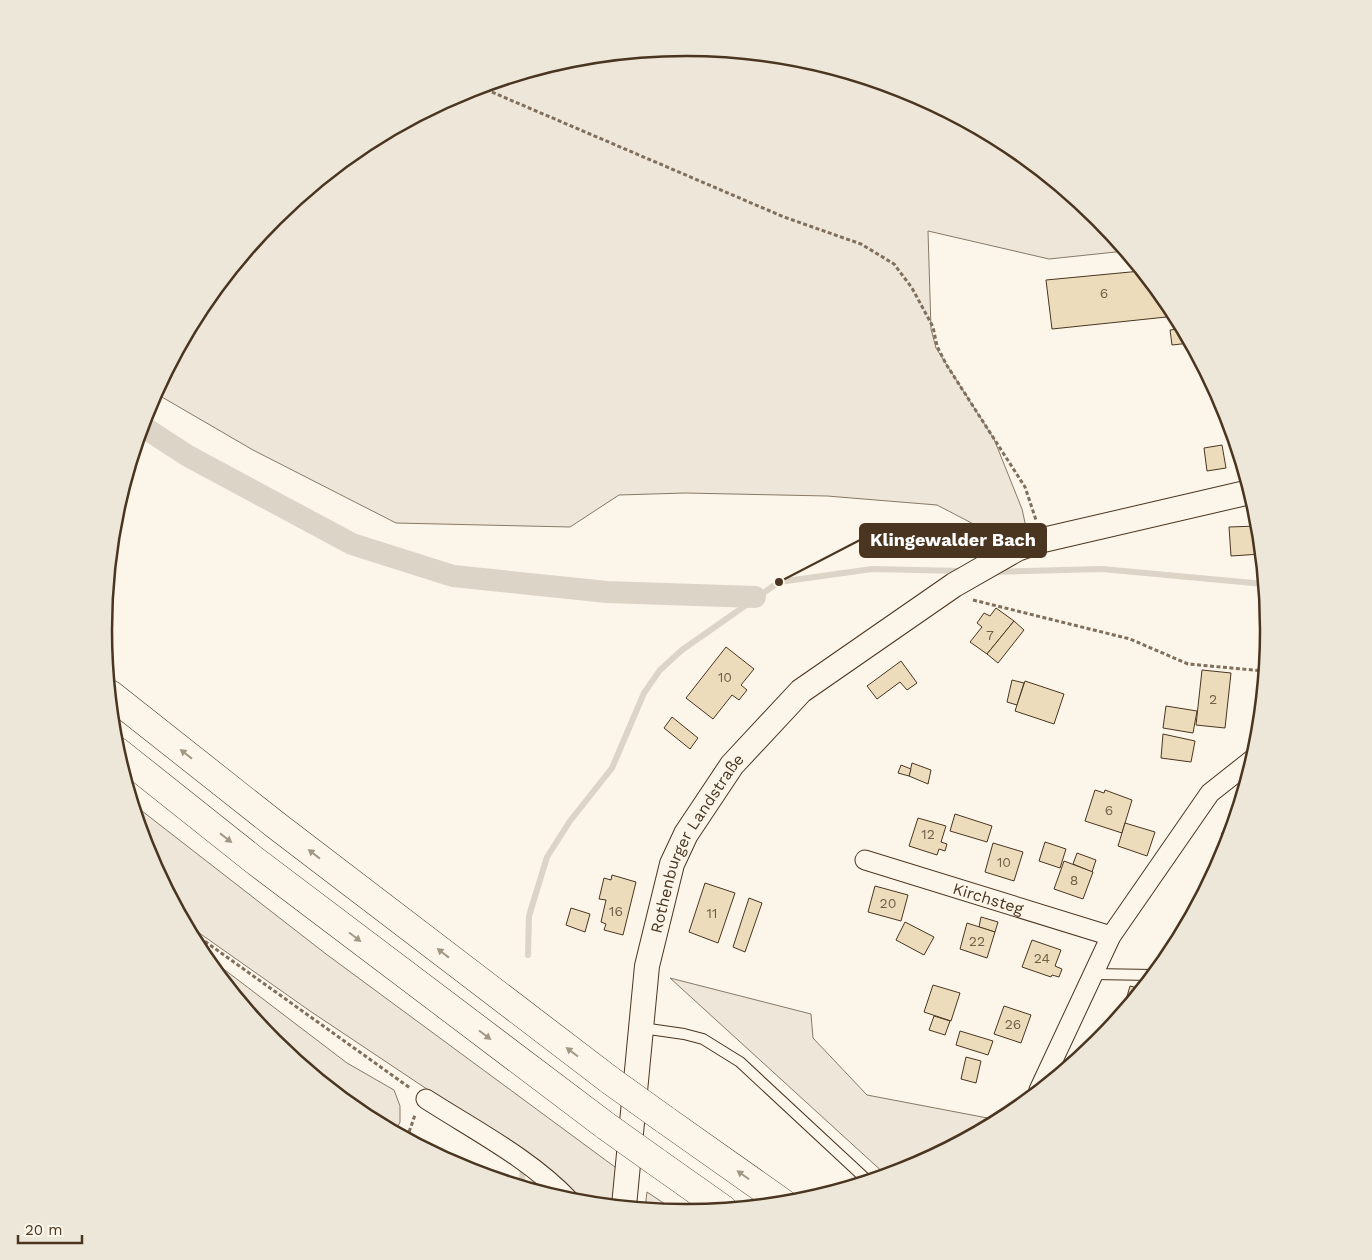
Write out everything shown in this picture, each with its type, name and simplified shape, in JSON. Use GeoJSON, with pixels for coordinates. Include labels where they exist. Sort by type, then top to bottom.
{"type":"FeatureCollection","features":[{"type":"Feature","properties":{"kind":"highway"},"geometry":{"type":"LineString","coordinates":[[116,699],[285,832],[611,1081],[774,1197]]}},
{"type":"Feature","properties":{"kind":"highway"},"geometry":{"type":"LineString","coordinates":[[127,759],[262,866],[606,1126],[715,1203]]}},
{"type":"Feature","properties":{"kind":"street"},"geometry":{"type":"LineString","coordinates":[[1043,540],[1243,494]]}},
{"type":"Feature","properties":{"kind":"street","name":"Rothenburger Landstraße"},"geometry":{"type":"LineString","coordinates":[[625,1200],[647,966],[672,864],[686,834],[732,765],[801,690],[948,589],[1017,549],[1043,540]]}},
{"type":"Feature","properties":{"kind":"street"},"geometry":{"type":"LineString","coordinates":[[1045,1076],[1111,936],[1210,793],[1243,767]]}},
{"type":"Feature","properties":{"kind":"street","name":"Kirchsteg"},"geometry":{"type":"LineString","coordinates":[[865,860],[1111,936]]}},
{"type":"Feature","properties":{"kind":"street"},"geometry":{"type":"LineString","coordinates":[[426,1099],[525,1162],[558,1189]]}},
{"type":"Feature","properties":{"kind":"lane"},"geometry":{"type":"LineString","coordinates":[[1093,974],[1144,975]]}},
{"type":"Feature","properties":{"kind":"lane"},"geometry":{"type":"LineString","coordinates":[[642,1028],[684,1034],[702,1039],[740,1062],[862,1175]]}},
{"type":"Feature","properties":{"kind":"path"},"geometry":{"type":"LineString","coordinates":[[490,91],[784,217],[861,244],[894,264],[912,288],[933,327],[937,346],[946,364],[1025,487],[1043,540]]}},
{"type":"Feature","properties":{"kind":"path"},"geometry":{"type":"LineString","coordinates":[[948,589],[1130,639],[1188,664],[1259,671]]}},
{"type":"Feature","properties":{"kind":"path"},"geometry":{"type":"LineString","coordinates":[[204,940],[426,1099],[413,1118],[409,1132]]}},
{"type":"Feature","properties":{"kind":"shaded area"},"geometry":{"type":"Polygon","coordinates":[[[648,57],[724,57],[798,67],[870,87],[940,115],[1005,153],[1064,199],[1092,224],[1117,252],[1049,259],[928,231],[931,329],[936,348],[994,439],[1022,509],[1026,527],[1023,533],[1008,542],[937,505],[827,496],[685,493],[619,495],[570,527],[396,523],[253,450],[162,397],[189,343],[209,311],[255,252],[280,224],[337,175],[399,133],[432,115],[466,100],[538,76],[574,67],[648,57]]]}},
{"type":"Feature","properties":{"kind":"shaded area"},"geometry":{"type":"Polygon","coordinates":[[[142,811],[326,954],[619,1170],[616,1200],[571,1192],[551,1172],[310,1011],[199,933],[171,884],[142,811]]]}},
{"type":"Feature","properties":{"kind":"shaded area"},"geometry":{"type":"Polygon","coordinates":[[[224,969],[347,1063],[394,1090],[400,1106],[400,1122],[398,1126],[367,1107],[308,1061],[280,1036],[224,969]]]}},
{"type":"Feature","properties":{"kind":"shaded area"},"geometry":{"type":"Polygon","coordinates":[[[670,978],[811,1014],[813,1038],[867,1095],[987,1118],[940,1145],[880,1169],[670,978]]]}},
{"type":"Feature","properties":{"kind":"shaded area"},"geometry":{"type":"Polygon","coordinates":[[[647,1192],[664,1203],[648,1203],[646,1203],[647,1192]]]}},
{"type":"Feature","properties":{"kind":"building"},"geometry":{"type":"Polygon","coordinates":[[[1133,272],[1167,317],[1052,329],[1046,280],[1133,272]]]}},
{"type":"Feature","properties":{"kind":"building"},"geometry":{"type":"Polygon","coordinates":[[[1175,329],[1183,344],[1172,345],[1170,330],[1175,329]]]}},
{"type":"Feature","properties":{"kind":"building"},"geometry":{"type":"Polygon","coordinates":[[[1222,445],[1226,468],[1207,471],[1204,448],[1222,445]]]}},
{"type":"Feature","properties":{"kind":"building"},"geometry":{"type":"Polygon","coordinates":[[[1250,526],[1255,554],[1231,556],[1229,527],[1250,526]]]}},
{"type":"Feature","properties":{"kind":"building"},"geometry":{"type":"Polygon","coordinates":[[[996,608],[1014,621],[987,654],[970,642],[982,627],[977,623],[984,613],[990,616],[996,608]]]}},
{"type":"Feature","properties":{"kind":"building"},"geometry":{"type":"Polygon","coordinates":[[[1014,621],[1024,630],[998,663],[987,654],[1014,621]]]}},
{"type":"Feature","properties":{"kind":"building"},"geometry":{"type":"Polygon","coordinates":[[[726,647],[754,669],[741,685],[747,690],[739,700],[732,695],[713,719],[686,698],[726,647]]]}},
{"type":"Feature","properties":{"kind":"building"},"geometry":{"type":"Polygon","coordinates":[[[901,661],[917,683],[907,690],[900,682],[877,699],[867,686],[901,661]]]}},
{"type":"Feature","properties":{"kind":"building"},"geometry":{"type":"Polygon","coordinates":[[[1202,670],[1231,673],[1225,728],[1196,725],[1202,670]]]}},
{"type":"Feature","properties":{"kind":"building"},"geometry":{"type":"Polygon","coordinates":[[[1012,680],[1024,683],[1017,705],[1007,702],[1012,680]]]}},
{"type":"Feature","properties":{"kind":"building"},"geometry":{"type":"Polygon","coordinates":[[[1025,681],[1064,694],[1054,724],[1015,711],[1025,681]]]}},
{"type":"Feature","properties":{"kind":"building"},"geometry":{"type":"Polygon","coordinates":[[[1166,706],[1197,711],[1193,733],[1163,728],[1166,706]]]}},
{"type":"Feature","properties":{"kind":"building"},"geometry":{"type":"Polygon","coordinates":[[[672,717],[698,738],[690,749],[664,728],[672,717]]]}},
{"type":"Feature","properties":{"kind":"building"},"geometry":{"type":"Polygon","coordinates":[[[1163,734],[1195,741],[1191,762],[1161,758],[1163,734]]]}},
{"type":"Feature","properties":{"kind":"building"},"geometry":{"type":"Polygon","coordinates":[[[912,763],[931,770],[928,784],[909,776],[912,763]]]}},
{"type":"Feature","properties":{"kind":"building"},"geometry":{"type":"Polygon","coordinates":[[[901,765],[911,769],[909,776],[898,773],[901,765]]]}},
{"type":"Feature","properties":{"kind":"building"},"geometry":{"type":"Polygon","coordinates":[[[1095,790],[1104,793],[1105,790],[1132,800],[1122,833],[1085,821],[1095,790]]]}},
{"type":"Feature","properties":{"kind":"building"},"geometry":{"type":"Polygon","coordinates":[[[955,814],[992,826],[987,842],[950,831],[955,814]]]}},
{"type":"Feature","properties":{"kind":"building"},"geometry":{"type":"Polygon","coordinates":[[[918,818],[946,826],[941,842],[947,844],[945,851],[939,849],[937,855],[909,846],[918,818]]]}},
{"type":"Feature","properties":{"kind":"building"},"geometry":{"type":"Polygon","coordinates":[[[1125,823],[1155,832],[1147,856],[1118,846],[1125,823]]]}},
{"type":"Feature","properties":{"kind":"building"},"geometry":{"type":"Polygon","coordinates":[[[1045,842],[1066,849],[1060,868],[1039,861],[1045,842]]]}},
{"type":"Feature","properties":{"kind":"building"},"geometry":{"type":"Polygon","coordinates":[[[993,843],[1023,852],[1014,881],[985,872],[993,843]]]}},
{"type":"Feature","properties":{"kind":"building"},"geometry":{"type":"Polygon","coordinates":[[[1077,853],[1096,860],[1092,872],[1073,864],[1077,853]]]}},
{"type":"Feature","properties":{"kind":"building"},"geometry":{"type":"Polygon","coordinates":[[[1064,861],[1093,872],[1083,899],[1054,889],[1064,861]]]}},
{"type":"Feature","properties":{"kind":"building"},"geometry":{"type":"Polygon","coordinates":[[[612,875],[636,882],[623,935],[604,930],[606,924],[601,922],[606,900],[599,899],[604,878],[611,880],[612,875]]]}},
{"type":"Feature","properties":{"kind":"building"},"geometry":{"type":"Polygon","coordinates":[[[705,883],[735,893],[718,943],[689,932],[705,883]]]}},
{"type":"Feature","properties":{"kind":"building"},"geometry":{"type":"Polygon","coordinates":[[[875,886],[908,895],[901,921],[868,912],[875,886]]]}},
{"type":"Feature","properties":{"kind":"building"},"geometry":{"type":"Polygon","coordinates":[[[749,898],[762,903],[745,952],[733,947],[749,898]]]}},
{"type":"Feature","properties":{"kind":"building"},"geometry":{"type":"Polygon","coordinates":[[[571,908],[590,914],[585,932],[566,925],[571,908]]]}},
{"type":"Feature","properties":{"kind":"building"},"geometry":{"type":"Polygon","coordinates":[[[981,917],[998,922],[995,932],[979,927],[981,917]]]}},
{"type":"Feature","properties":{"kind":"building"},"geometry":{"type":"Polygon","coordinates":[[[905,922],[934,937],[924,955],[896,940],[905,922]]]}},
{"type":"Feature","properties":{"kind":"building"},"geometry":{"type":"Polygon","coordinates":[[[967,923],[995,932],[987,958],[960,949],[967,923]]]}},
{"type":"Feature","properties":{"kind":"building"},"geometry":{"type":"Polygon","coordinates":[[[1032,940],[1061,950],[1055,966],[1062,969],[1059,977],[1052,975],[1051,977],[1022,967],[1032,940]]]}},
{"type":"Feature","properties":{"kind":"building"},"geometry":{"type":"Polygon","coordinates":[[[933,985],[960,993],[951,1021],[924,1012],[933,985]]]}},
{"type":"Feature","properties":{"kind":"building"},"geometry":{"type":"Polygon","coordinates":[[[1130,986],[1134,987],[1127,996],[1130,986]]]}},
{"type":"Feature","properties":{"kind":"building"},"geometry":{"type":"Polygon","coordinates":[[[1004,1006],[1031,1015],[1021,1043],[994,1034],[1004,1006]]]}},
{"type":"Feature","properties":{"kind":"building"},"geometry":{"type":"Polygon","coordinates":[[[934,1016],[950,1021],[945,1035],[929,1030],[934,1016]]]}},
{"type":"Feature","properties":{"kind":"building"},"geometry":{"type":"Polygon","coordinates":[[[960,1031],[993,1041],[988,1055],[956,1045],[960,1031]]]}},
{"type":"Feature","properties":{"kind":"building"},"geometry":{"type":"Polygon","coordinates":[[[966,1057],[981,1061],[976,1083],[961,1079],[966,1057]]]}},
{"type":"Feature","properties":{"kind":"waterway"},"geometry":{"type":"LineString","coordinates":[[149,430],[188,456],[352,544],[453,576],[607,592],[755,597]]}},
{"type":"Feature","properties":{"kind":"waterway"},"geometry":{"type":"LineString","coordinates":[[528,955],[529,916],[547,857],[570,821],[612,768],[644,693],[660,670],[682,650],[779,582],[872,569],[963,571]]}},
{"type":"Feature","properties":{"kind":"waterway"},"geometry":{"type":"LineString","coordinates":[[993,572],[1102,569],[1258,583]]}},
{"type":"Feature","properties":{"kind":"waterway"},"geometry":{"type":"LineString","coordinates":[[522,1179],[523,1170]]}},
{"type":"Feature","properties":{"kind":"place","name":"Klingewalder Bach"},"geometry":{"type":"Point","coordinates":[779,582]}}]}
